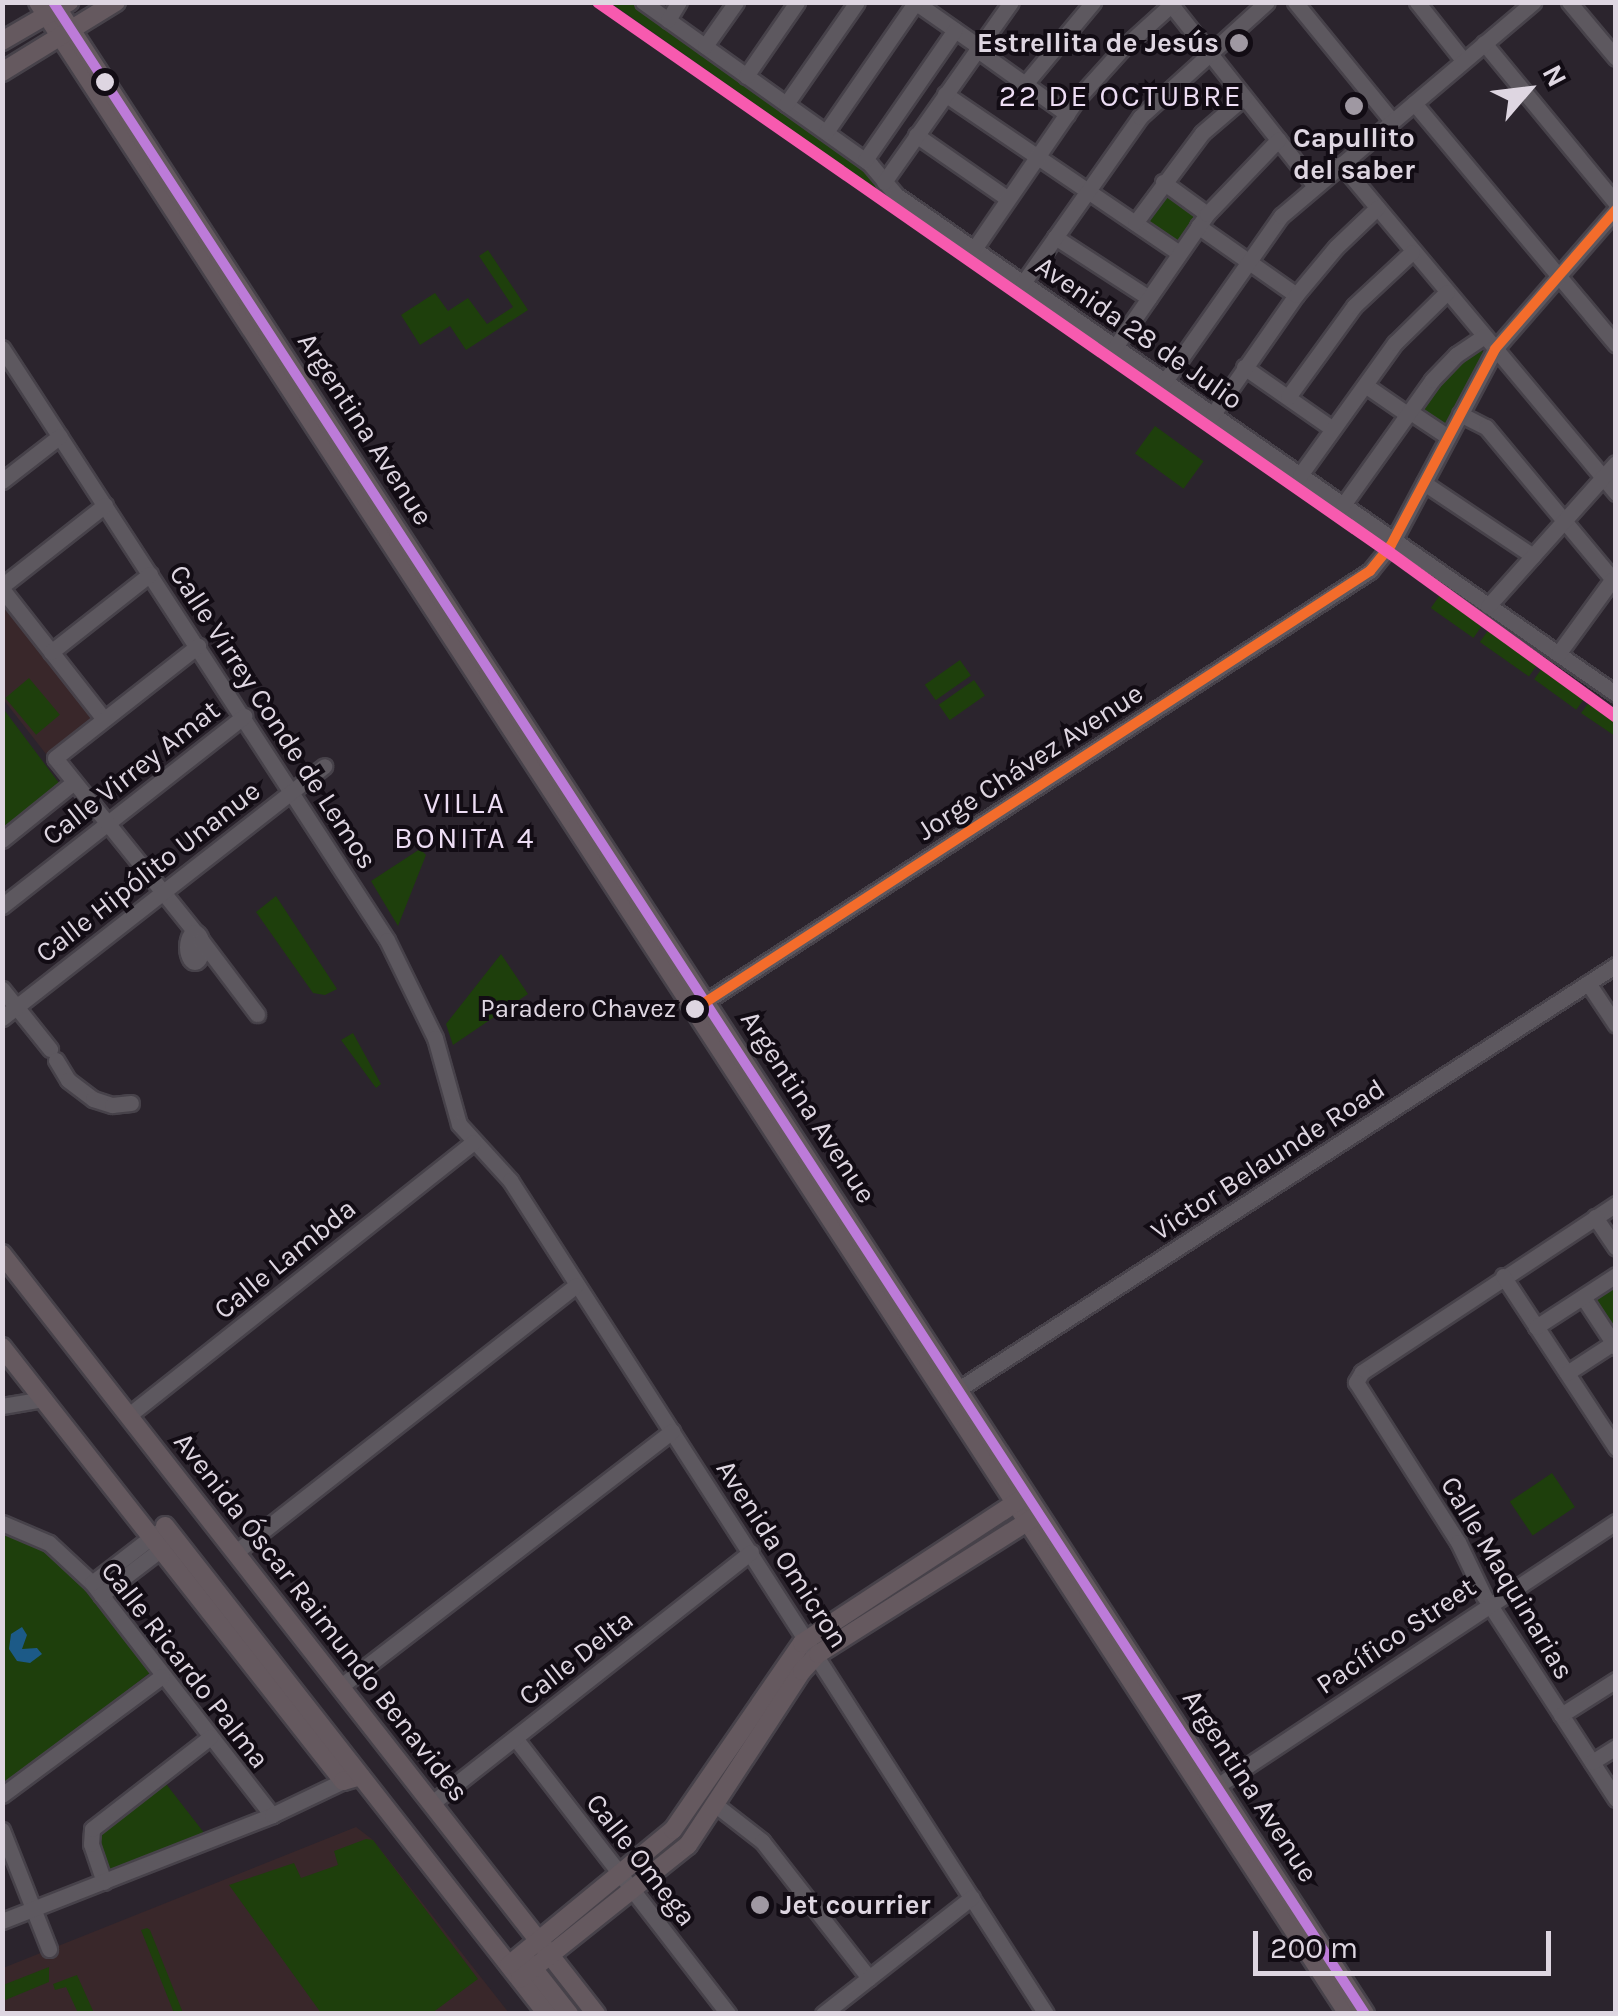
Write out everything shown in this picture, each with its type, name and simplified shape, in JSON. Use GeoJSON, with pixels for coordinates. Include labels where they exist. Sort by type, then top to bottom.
{"type":"FeatureCollection","features":[{"type":"Feature","properties":{"kind":"main road"},"geometry":{"type":"LineString","coordinates":[[2,72],[116,2]]}},
{"type":"Feature","properties":{"kind":"main road"},"geometry":{"type":"LineString","coordinates":[[2,41],[53,6]]}},
{"type":"Feature","properties":{"kind":"main road","name":"Argentina Avenue"},"geometry":{"type":"LineString","coordinates":[[53,6],[66,34],[1354,2010]]}},
{"type":"Feature","properties":{"kind":"main road","name":"Avenida Óscar Raimundo Benavides"},"geometry":{"type":"LineString","coordinates":[[2,1254],[596,2014]]}},
{"type":"Feature","properties":{"kind":"main road"},"geometry":{"type":"LineString","coordinates":[[2,1347],[163,1538],[351,1778],[568,2014]]}},
{"type":"Feature","properties":{"kind":"main road"},"geometry":{"type":"LineString","coordinates":[[521,1967],[686,1814],[766,1690],[835,1619],[1022,1499]]}},
{"type":"Feature","properties":{"kind":"main road"},"geometry":{"type":"LineString","coordinates":[[545,1947],[633,1890],[688,1846],[783,1700],[812,1646],[846,1636],[1034,1518]]}},
{"type":"Feature","properties":{"kind":"main road"},"geometry":{"type":"LineString","coordinates":[[975,1529],[987,1548]]}},
{"type":"Feature","properties":{"kind":"main road"},"geometry":{"type":"LineString","coordinates":[[835,1619],[846,1636]]}},
{"type":"Feature","properties":{"kind":"main road"},"geometry":{"type":"LineString","coordinates":[[766,1690],[783,1700]]}},
{"type":"Feature","properties":{"kind":"main road"},"geometry":{"type":"LineString","coordinates":[[521,1967],[547,2014]]}},
{"type":"Feature","properties":{"kind":"street","name":"Avenida 28 de Julio"},"geometry":{"type":"LineString","coordinates":[[643,2],[865,160],[896,195],[1343,505],[1390,546],[1488,606],[1616,694]]}},
{"type":"Feature","properties":{"kind":"street"},"geometry":{"type":"LineString","coordinates":[[668,20],[679,2]]}},
{"type":"Feature","properties":{"kind":"street"},"geometry":{"type":"LineString","coordinates":[[705,46],[736,2]]}},
{"type":"Feature","properties":{"kind":"street"},"geometry":{"type":"LineString","coordinates":[[746,76],[797,2]]}},
{"type":"Feature","properties":{"kind":"street"},"geometry":{"type":"LineString","coordinates":[[786,104],[856,2]]}},
{"type":"Feature","properties":{"kind":"street"},"geometry":{"type":"LineString","coordinates":[[884,182],[1011,2]]}},
{"type":"Feature","properties":{"kind":"street"},"geometry":{"type":"LineString","coordinates":[[1024,84],[1093,2]]}},
{"type":"Feature","properties":{"kind":"street"},"geometry":{"type":"LineString","coordinates":[[1023,283],[1140,117],[1267,2]]}},
{"type":"Feature","properties":{"kind":"street"},"geometry":{"type":"LineString","coordinates":[[1295,2],[1392,122]]}},
{"type":"Feature","properties":{"kind":"street"},"geometry":{"type":"LineString","coordinates":[[1417,2],[1463,60]]}},
{"type":"Feature","properties":{"kind":"street"},"geometry":{"type":"LineString","coordinates":[[1165,381],[1282,216],[1533,2]]}},
{"type":"Feature","properties":{"kind":"street"},"geometry":{"type":"LineString","coordinates":[[1570,2],[1616,58]]}},
{"type":"Feature","properties":{"kind":"street"},"geometry":{"type":"LineString","coordinates":[[826,132],[915,3],[1067,114]]}},
{"type":"Feature","properties":{"kind":"street"},"geometry":{"type":"LineString","coordinates":[[974,249],[1098,74],[1171,3],[1315,186]]}},
{"type":"Feature","properties":{"kind":"street"},"geometry":{"type":"LineString","coordinates":[[865,160],[955,30]]}},
{"type":"Feature","properties":{"kind":"street"},"geometry":{"type":"LineString","coordinates":[[1343,505],[1447,363],[1490,342],[1558,274],[1616,207],[1484,43]]}},
{"type":"Feature","properties":{"kind":"street"},"geometry":{"type":"LineString","coordinates":[[944,94],[1180,253]]}},
{"type":"Feature","properties":{"kind":"street"},"geometry":{"type":"LineString","coordinates":[[1135,223],[1202,133],[1244,97]]}},
{"type":"Feature","properties":{"kind":"street"},"geometry":{"type":"LineString","coordinates":[[1414,103],[1616,345]]}},
{"type":"Feature","properties":{"kind":"street"},"geometry":{"type":"LineString","coordinates":[[916,136],[1008,199]]}},
{"type":"Feature","properties":{"kind":"street"},"geometry":{"type":"LineString","coordinates":[[1115,346],[1202,220],[1278,140]]}},
{"type":"Feature","properties":{"kind":"street"},"geometry":{"type":"LineString","coordinates":[[1341,164],[1616,493]]}},
{"type":"Feature","properties":{"kind":"street"},"geometry":{"type":"LineString","coordinates":[[1163,182],[1248,261],[1296,295]]}},
{"type":"Feature","properties":{"kind":"street"},"geometry":{"type":"LineString","coordinates":[[1212,414],[1296,295],[1336,247],[1377,208]]}},
{"type":"Feature","properties":{"kind":"street"},"geometry":{"type":"LineString","coordinates":[[1055,237],[1148,298]]}},
{"type":"Feature","properties":{"kind":"street"},"geometry":{"type":"LineString","coordinates":[[1288,397],[1354,306],[1412,252]]}},
{"type":"Feature","properties":{"kind":"street"},"geometry":{"type":"LineString","coordinates":[[1300,475],[1406,330],[1447,292]]}},
{"type":"Feature","properties":{"kind":"street","name":"Jorge Chávez Avenue"},"geometry":{"type":"LineString","coordinates":[[700,1005],[1354,582],[1390,546],[1460,414],[1490,342]]}},
{"type":"Feature","properties":{"kind":"street","name":"Calle Virrey Conde de Lemos"},"geometry":{"type":"LineString","coordinates":[[5,358],[292,790],[411,985],[436,1038],[454,1112],[468,1137]]}},
{"type":"Feature","properties":{"kind":"street"},"geometry":{"type":"LineString","coordinates":[[1244,368],[1333,429]]}},
{"type":"Feature","properties":{"kind":"street"},"geometry":{"type":"LineString","coordinates":[[1364,385],[1448,437]]}},
{"type":"Feature","properties":{"kind":"street"},"geometry":{"type":"LineString","coordinates":[[1460,414],[1486,427],[1614,582],[1558,654]]}},
{"type":"Feature","properties":{"kind":"street"},"geometry":{"type":"LineString","coordinates":[[2,481],[60,436]]}},
{"type":"Feature","properties":{"kind":"street"},"geometry":{"type":"LineString","coordinates":[[1488,606],[1616,463]]}},
{"type":"Feature","properties":{"kind":"street"},"geometry":{"type":"LineString","coordinates":[[1424,483],[1532,556]]}},
{"type":"Feature","properties":{"kind":"street"},"geometry":{"type":"LineString","coordinates":[[104,720],[2,588],[105,505]]}},
{"type":"Feature","properties":{"kind":"street"},"geometry":{"type":"LineString","coordinates":[[51,652],[150,574]]}},
{"type":"Feature","properties":{"kind":"street"},"geometry":{"type":"LineString","coordinates":[[198,646],[55,758],[257,1014]]}},
{"type":"Feature","properties":{"kind":"street","name":"Calle Virrey Amat"},"geometry":{"type":"LineString","coordinates":[[2,906],[244,716]]}},
{"type":"Feature","properties":{"kind":"street","name":"Calle Hipólito Unanue"},"geometry":{"type":"LineString","coordinates":[[2,1018],[324,766]]}},
{"type":"Feature","properties":{"kind":"street"},"geometry":{"type":"LineString","coordinates":[[2,840],[74,782]]}},
{"type":"Feature","properties":{"kind":"street","name":"Victor Belaunde Road"},"geometry":{"type":"LineString","coordinates":[[953,1393],[1616,965]]}},
{"type":"Feature","properties":{"kind":"street"},"geometry":{"type":"LineString","coordinates":[[1588,983],[1616,1025]]}},
{"type":"Feature","properties":{"kind":"street"},"geometry":{"type":"LineString","coordinates":[[2,989],[68,1080],[93,1099],[112,1105],[131,1104]]}},
{"type":"Feature","properties":{"kind":"street","name":"Avenida Omicron"},"geometry":{"type":"LineString","coordinates":[[468,1137],[503,1168],[1046,2014]]}},
{"type":"Feature","properties":{"kind":"street","name":"Calle Lambda"},"geometry":{"type":"LineString","coordinates":[[128,1415],[468,1137]]}},
{"type":"Feature","properties":{"kind":"street"},"geometry":{"type":"LineString","coordinates":[[1616,1204],[1503,1276],[1616,1448]]}},
{"type":"Feature","properties":{"kind":"street"},"geometry":{"type":"LineString","coordinates":[[1595,1217],[1616,1248]]}},
{"type":"Feature","properties":{"kind":"street"},"geometry":{"type":"LineString","coordinates":[[1536,1327],[1616,1275]]}},
{"type":"Feature","properties":{"kind":"street","name":"Calle Maquinarias"},"geometry":{"type":"LineString","coordinates":[[1503,1276],[1362,1372],[1356,1382],[1458,1542],[1489,1604],[1616,1799]]}},
{"type":"Feature","properties":{"kind":"street"},"geometry":{"type":"LineString","coordinates":[[236,1552],[576,1285]]}},
{"type":"Feature","properties":{"kind":"street"},"geometry":{"type":"LineString","coordinates":[[1567,1374],[1614,1345],[1582,1297]]}},
{"type":"Feature","properties":{"kind":"street"},"geometry":{"type":"LineString","coordinates":[[2,1406],[44,1399]]}},
{"type":"Feature","properties":{"kind":"street"},"geometry":{"type":"LineString","coordinates":[[341,1686],[672,1431]]}},
{"type":"Feature","properties":{"kind":"street","name":"Pacífico Street"},"geometry":{"type":"LineString","coordinates":[[1210,1790],[1616,1522]]}},
{"type":"Feature","properties":{"kind":"street","name":"Calle Ricardo Palma"},"geometry":{"type":"LineString","coordinates":[[2,1523],[48,1543],[97,1589],[272,1815]]}},
{"type":"Feature","properties":{"kind":"street"},"geometry":{"type":"LineString","coordinates":[[97,1589],[163,1538]]}},
{"type":"Feature","properties":{"kind":"street","name":"Calle Delta"},"geometry":{"type":"LineString","coordinates":[[432,1803],[751,1552]]}},
{"type":"Feature","properties":{"kind":"street"},"geometry":{"type":"LineString","coordinates":[[2,1796],[162,1676]]}},
{"type":"Feature","properties":{"kind":"street"},"geometry":{"type":"LineString","coordinates":[[1561,1715],[1616,1680]]}},
{"type":"Feature","properties":{"kind":"street"},"geometry":{"type":"LineString","coordinates":[[104,1882],[91,1844],[92,1829],[210,1737]]}},
{"type":"Feature","properties":{"kind":"street","name":"Calle Omega"},"geometry":{"type":"LineString","coordinates":[[515,1738],[728,2014]]}},
{"type":"Feature","properties":{"kind":"street"},"geometry":{"type":"LineString","coordinates":[[1592,1762],[1616,1747]]}},
{"type":"Feature","properties":{"kind":"street"},"geometry":{"type":"LineString","coordinates":[[2,1921],[272,1815],[351,1778]]}},
{"type":"Feature","properties":{"kind":"street"},"geometry":{"type":"LineString","coordinates":[[717,1806],[762,1841],[869,1978]]}},
{"type":"Feature","properties":{"kind":"street"},"geometry":{"type":"LineString","coordinates":[[2,1830],[49,1949]]}},
{"type":"Feature","properties":{"kind":"street"},"geometry":{"type":"LineString","coordinates":[[824,2014],[972,1897]]}},
{"type":"Feature","properties":{"kind":"shaded area"},"geometry":{"type":"Polygon","coordinates":[[[2,603],[91,718],[46,754],[3,699],[2,603]]]}},
{"type":"Feature","properties":{"kind":"shaded area"},"geometry":{"type":"Polygon","coordinates":[[[356,1827],[373,1840],[509,2013],[3,2014],[3,1968],[356,1827]]]}},
{"type":"Feature","properties":{"kind":"green space"},"geometry":{"type":"Polygon","coordinates":[[[611,3],[639,3],[1387,542],[1385,545],[611,3]]]}},
{"type":"Feature","properties":{"kind":"green space"},"geometry":{"type":"Polygon","coordinates":[[[1164,189],[1200,215],[1175,249],[1139,223],[1164,189]]]}},
{"type":"Feature","properties":{"kind":"green space"},"geometry":{"type":"Polygon","coordinates":[[[488,250],[528,310],[466,350],[450,326],[420,345],[401,315],[435,293],[448,311],[468,298],[487,324],[513,307],[479,256],[488,250]]]}},
{"type":"Feature","properties":{"kind":"green space"},"geometry":{"type":"Polygon","coordinates":[[[1480,348],[1483,352],[1479,364],[1447,429],[1419,411],[1437,382],[1465,354],[1480,348]]]}},
{"type":"Feature","properties":{"kind":"green space"},"geometry":{"type":"Polygon","coordinates":[[[1155,426],[1204,461],[1184,489],[1135,454],[1155,426]]]}},
{"type":"Feature","properties":{"kind":"green space"},"geometry":{"type":"Polygon","coordinates":[[[1440,595],[1483,625],[1473,638],[1431,608],[1440,595]]]}},
{"type":"Feature","properties":{"kind":"green space"},"geometry":{"type":"Polygon","coordinates":[[[1489,629],[1538,663],[1529,677],[1480,642],[1489,629]]]}},
{"type":"Feature","properties":{"kind":"green space"},"geometry":{"type":"Polygon","coordinates":[[[960,660],[971,676],[936,700],[925,685],[960,660]]]}},
{"type":"Feature","properties":{"kind":"green space"},"geometry":{"type":"Polygon","coordinates":[[[1543,667],[1585,698],[1576,710],[1534,679],[1543,667]]]}},
{"type":"Feature","properties":{"kind":"green space"},"geometry":{"type":"Polygon","coordinates":[[[29,678],[60,715],[36,735],[5,698],[29,678]]]}},
{"type":"Feature","properties":{"kind":"green space"},"geometry":{"type":"Polygon","coordinates":[[[974,680],[985,696],[950,720],[939,705],[974,680]]]}},
{"type":"Feature","properties":{"kind":"green space"},"geometry":{"type":"Polygon","coordinates":[[[1590,701],[1615,718],[1615,736],[1581,713],[1590,701]]]}},
{"type":"Feature","properties":{"kind":"green space"},"geometry":{"type":"Polygon","coordinates":[[[2,707],[62,787],[2,836],[2,707]]]}},
{"type":"Feature","properties":{"kind":"green space"},"geometry":{"type":"Polygon","coordinates":[[[420,849],[426,855],[398,926],[371,881],[420,849]]]}},
{"type":"Feature","properties":{"kind":"green space"},"geometry":{"type":"Polygon","coordinates":[[[276,896],[337,989],[325,995],[313,993],[256,912],[276,896]]]}},
{"type":"Feature","properties":{"kind":"green space"},"geometry":{"type":"Polygon","coordinates":[[[501,954],[528,994],[453,1045],[446,1024],[501,954]]]}},
{"type":"Feature","properties":{"kind":"green space"},"geometry":{"type":"Polygon","coordinates":[[[353,1033],[381,1084],[376,1088],[341,1040],[353,1033]]]}},
{"type":"Feature","properties":{"kind":"green space"},"geometry":{"type":"Polygon","coordinates":[[[1615,1279],[1615,1329],[1593,1295],[1615,1279]]]}},
{"type":"Feature","properties":{"kind":"green space"},"geometry":{"type":"Polygon","coordinates":[[[1552,1473],[1575,1507],[1533,1536],[1510,1502],[1552,1473]]]}},
{"type":"Feature","properties":{"kind":"green space"},"geometry":{"type":"Polygon","coordinates":[[[3,1528],[45,1548],[67,1568],[151,1672],[3,1787],[3,1528]]]}},
{"type":"Feature","properties":{"kind":"green space"},"geometry":{"type":"Polygon","coordinates":[[[163,1780],[205,1834],[111,1872],[98,1844],[99,1835],[163,1780]]]}},
{"type":"Feature","properties":{"kind":"green space"},"geometry":{"type":"Polygon","coordinates":[[[373,1840],[478,1979],[432,2013],[321,2013],[229,1885],[294,1863],[301,1878],[338,1865],[334,1851],[373,1840]]]}},
{"type":"Feature","properties":{"kind":"green space"},"geometry":{"type":"Polygon","coordinates":[[[147,1928],[183,2013],[174,2013],[141,1930],[147,1928]]]}},
{"type":"Feature","properties":{"kind":"green space"},"geometry":{"type":"Polygon","coordinates":[[[49,1967],[49,1982],[3,2001],[3,1985],[49,1967]]]}},
{"type":"Feature","properties":{"kind":"green space"},"geometry":{"type":"Polygon","coordinates":[[[77,1975],[94,2013],[78,2013],[66,1987],[55,1990],[53,1984],[77,1975]]]}},
{"type":"Feature","properties":{"kind":"water"},"geometry":{"type":"Polygon","coordinates":[[[22,1627],[27,1635],[22,1649],[37,1648],[42,1654],[30,1663],[17,1661],[9,1649],[11,1634],[22,1627]]]}},
{"type":"Feature","properties":{"kind":"transit line"},"geometry":{"type":"LineString","coordinates":[[53,2],[1365,2014]]}},
{"type":"Feature","properties":{"kind":"transit line"},"geometry":{"type":"LineString","coordinates":[[598,2],[1387,551],[1616,717]]}},
{"type":"Feature","properties":{"kind":"transit line"},"geometry":{"type":"LineString","coordinates":[[695,1009],[1370,571],[1391,545],[1495,349],[1616,210]]}},
{"type":"Feature","properties":{"kind":"place","name":"Estrellita de Jesús"},"geometry":{"type":"Point","coordinates":[1239,43]}},
{"type":"Feature","properties":{"kind":"place","name":"Capullito del saber"},"geometry":{"type":"Point","coordinates":[1354,106]}},
{"type":"Feature","properties":{"kind":"place","name":"Paradero Chavez"},"geometry":{"type":"Point","coordinates":[695,1009]}},
{"type":"Feature","properties":{"kind":"place","name":"Jet courrier"},"geometry":{"type":"Point","coordinates":[760,1905]}},
{"type":"Feature","properties":{"kind":"district","name":"22 DE OCTUBRE"},"geometry":{"type":"Point","coordinates":[1121,96]}},
{"type":"Feature","properties":{"kind":"district","name":"VILLA BONITA 4"},"geometry":{"type":"Point","coordinates":[465,820]}}]}
